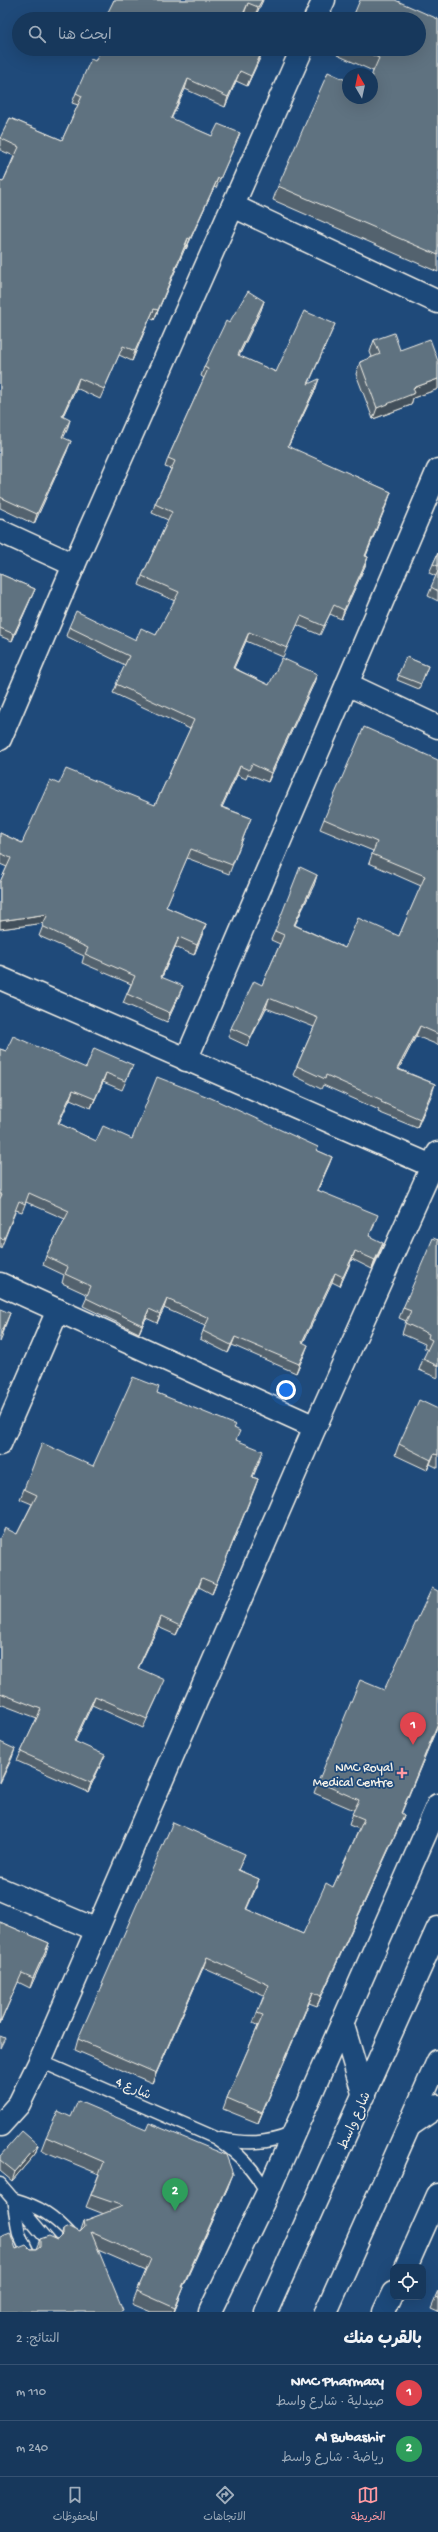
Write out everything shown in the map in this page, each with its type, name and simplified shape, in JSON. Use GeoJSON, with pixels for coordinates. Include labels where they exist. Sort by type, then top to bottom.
{"type":"FeatureCollection","features":[{"type":"Feature","properties":{"kind":"street"},"geometry":{"type":"LineString","coordinates":[[318,12],[324,0]]}},
{"type":"Feature","properties":{"kind":"street"},"geometry":{"type":"LineString","coordinates":[[0,739],[74,565],[299,56]]}},
{"type":"Feature","properties":{"kind":"street"},"geometry":{"type":"LineString","coordinates":[[233,206],[438,302]]}},
{"type":"Feature","properties":{"kind":"street"},"geometry":{"type":"LineString","coordinates":[[186,1060],[438,470]]}},
{"type":"Feature","properties":{"kind":"street"},"geometry":{"type":"LineString","coordinates":[[0,530],[74,565]]}},
{"type":"Feature","properties":{"kind":"street"},"geometry":{"type":"LineString","coordinates":[[347,684],[438,727]]}},
{"type":"Feature","properties":{"kind":"street"},"geometry":{"type":"LineString","coordinates":[[0,978],[186,1060],[435,1159],[315,1427],[40,2061],[19,2104],[0,2125]]}},
{"type":"Feature","properties":{"kind":"street"},"geometry":{"type":"LineString","coordinates":[[0,1284],[315,1427]]}},
{"type":"Feature","properties":{"kind":"street"},"geometry":{"type":"LineString","coordinates":[[0,1444],[58,1310]]}},
{"type":"Feature","properties":{"kind":"street"},"geometry":{"type":"LineString","coordinates":[[210,2312],[267,2194],[291,2134],[438,1805]]}},
{"type":"Feature","properties":{"kind":"street"},"geometry":{"type":"LineString","coordinates":[[0,1889],[97,1930]]}},
{"type":"Feature","properties":{"kind":"street","name":"شارع واسط"},"geometry":{"type":"LineString","coordinates":[[259,2312],[271,2303],[438,1928]]}},
{"type":"Feature","properties":{"kind":"street"},"geometry":{"type":"LineString","coordinates":[[342,2022],[364,2096]]}},
{"type":"Feature","properties":{"kind":"street"},"geometry":{"type":"LineString","coordinates":[[326,2312],[438,2061]]}},
{"type":"Feature","properties":{"kind":"street"},"geometry":{"type":"LineString","coordinates":[[409,2126],[438,2106]]}},
{"type":"Feature","properties":{"kind":"street"},"geometry":{"type":"LineString","coordinates":[[408,2264],[429,2235],[438,2195]]}},
{"type":"Feature","properties":{"kind":"street"},"geometry":{"type":"LineString","coordinates":[[384,2312],[390,2299]]}},
{"type":"Feature","properties":{"kind":"lane","name":"شارع 4"},"geometry":{"type":"LineString","coordinates":[[40,2061],[216,2138],[241,2157],[260,2180],[267,2194]]}},
{"type":"Feature","properties":{"kind":"lane","name":"شارع 4"},"geometry":{"type":"LineString","coordinates":[[216,2138],[253,2144],[266,2142],[291,2134]]}},
{"type":"Feature","properties":{"kind":"lane"},"geometry":{"type":"LineString","coordinates":[[0,2184],[52,2246]]}},
{"type":"Feature","properties":{"kind":"lane"},"geometry":{"type":"LineString","coordinates":[[13,2199],[35,2206],[56,2218],[73,2237]]}},
{"type":"Feature","properties":{"kind":"lane"},"geometry":{"type":"LineString","coordinates":[[13,2199],[19,2234],[29,2255]]}},
{"type":"Feature","properties":{"kind":"building"},"geometry":{"type":"Polygon","coordinates":[[[114,0],[262,0],[258,7],[248,3],[244,12],[108,12],[114,0]]]}},
{"type":"Feature","properties":{"kind":"building"},"geometry":{"type":"Polygon","coordinates":[[[360,0],[395,0],[422,12],[355,12],[360,0]]]}},
{"type":"Feature","properties":{"kind":"building"},"geometry":{"type":"Polygon","coordinates":[[[426,14],[438,19],[438,255],[278,186],[328,72],[342,78],[342,104],[378,104],[378,68],[375,68],[379,58],[375,56],[426,56],[426,14]]]}},
{"type":"Feature","properties":{"kind":"building"},"geometry":{"type":"Polygon","coordinates":[[[98,56],[260,56],[251,76],[240,71],[228,97],[188,79],[171,118],[212,136],[218,124],[240,133],[220,179],[218,178],[190,239],[188,238],[158,310],[154,309],[135,351],[123,346],[104,389],[79,378],[62,416],[70,420],[62,437],[71,441],[37,514],[0,497],[0,181],[3,182],[19,147],[0,138],[10,118],[62,140],[82,96],[76,93],[91,59],[95,61],[98,56]]]}},
{"type":"Feature","properties":{"kind":"building"},"geometry":{"type":"Polygon","coordinates":[[[248,291],[264,301],[238,355],[276,372],[304,311],[335,324],[308,384],[319,379],[288,446],[391,492],[365,556],[368,557],[344,610],[334,605],[324,626],[301,616],[287,648],[249,632],[233,668],[269,685],[282,658],[317,674],[271,773],[252,764],[249,770],[240,766],[221,807],[251,818],[232,865],[191,849],[166,907],[206,924],[197,945],[179,937],[161,977],[183,986],[170,1013],[127,994],[135,976],[85,954],[88,948],[42,926],[48,914],[0,921],[0,882],[11,858],[0,853],[0,833],[22,843],[50,780],[59,784],[66,769],[155,805],[194,720],[116,684],[129,656],[69,627],[76,611],[136,640],[141,628],[156,635],[179,592],[142,576],[172,512],[155,504],[175,461],[168,458],[208,369],[204,367],[226,321],[229,323],[248,291]]]}},
{"type":"Feature","properties":{"kind":"building"},"geometry":{"type":"Polygon","coordinates":[[[394,333],[400,350],[430,339],[438,361],[438,379],[413,388],[415,393],[377,408],[360,362],[380,354],[374,340],[394,333]]]}},
{"type":"Feature","properties":{"kind":"building"},"geometry":{"type":"Polygon","coordinates":[[[438,553],[438,566],[433,564],[438,553]]]}},
{"type":"Feature","properties":{"kind":"building"},"geometry":{"type":"Polygon","coordinates":[[[438,571],[438,591],[431,587],[438,571]]]}},
{"type":"Feature","properties":{"kind":"building"},"geometry":{"type":"Polygon","coordinates":[[[0,574],[35,589],[14,634],[0,628],[0,574]]]}},
{"type":"Feature","properties":{"kind":"building"},"geometry":{"type":"Polygon","coordinates":[[[406,657],[428,666],[421,684],[398,675],[406,657]]]}},
{"type":"Feature","properties":{"kind":"building"},"geometry":{"type":"Polygon","coordinates":[[[364,727],[438,760],[438,1034],[420,1026],[397,1069],[435,1084],[420,1119],[326,1075],[325,1079],[297,1066],[318,1018],[269,998],[251,1037],[231,1028],[254,981],[262,985],[284,935],[275,931],[300,867],[317,875],[294,925],[345,948],[358,918],[399,936],[425,876],[372,854],[377,842],[324,819],[364,727]]]}},
{"type":"Feature","properties":{"kind":"building"},"geometry":{"type":"Polygon","coordinates":[[[13,1036],[86,1068],[94,1048],[133,1065],[125,1081],[106,1073],[95,1099],[73,1090],[58,1123],[96,1141],[103,1126],[132,1139],[157,1077],[211,1098],[318,1147],[316,1150],[332,1157],[317,1190],[378,1215],[369,1236],[383,1243],[375,1260],[355,1251],[343,1277],[335,1273],[302,1342],[308,1345],[299,1364],[235,1337],[231,1345],[203,1331],[209,1318],[167,1299],[160,1314],[149,1309],[142,1325],[86,1298],[91,1286],[65,1274],[68,1267],[46,1256],[69,1211],[29,1193],[25,1204],[19,1201],[4,1239],[0,1238],[0,1199],[2,1194],[0,1194],[0,1049],[6,1051],[13,1036]]]}},
{"type":"Feature","properties":{"kind":"building"},"geometry":{"type":"Polygon","coordinates":[[[433,1238],[438,1240],[438,1366],[423,1359],[432,1340],[428,1338],[429,1334],[405,1323],[411,1311],[403,1308],[433,1238]]]}},
{"type":"Feature","properties":{"kind":"building"},"geometry":{"type":"Polygon","coordinates":[[[0,1309],[10,1313],[1,1334],[3,1335],[0,1342],[0,1309]]]}},
{"type":"Feature","properties":{"kind":"building"},"geometry":{"type":"Polygon","coordinates":[[[133,1377],[159,1387],[157,1393],[236,1425],[234,1428],[240,1431],[236,1440],[263,1451],[252,1477],[258,1479],[216,1584],[202,1578],[180,1626],[161,1617],[138,1668],[165,1680],[147,1719],[95,1696],[74,1741],[105,1755],[91,1783],[21,1752],[41,1709],[0,1693],[0,1538],[5,1528],[17,1534],[37,1495],[24,1489],[42,1443],[93,1466],[133,1377]]]}},
{"type":"Feature","properties":{"kind":"building"},"geometry":{"type":"Polygon","coordinates":[[[419,1400],[438,1409],[438,1455],[434,1454],[431,1460],[399,1444],[419,1400]]]}},
{"type":"Feature","properties":{"kind":"building"},"geometry":{"type":"Polygon","coordinates":[[[432,1588],[438,1591],[438,1723],[401,1813],[404,1815],[321,1996],[313,1992],[262,2113],[227,2098],[263,2015],[257,2013],[269,1985],[207,1957],[156,2073],[78,2039],[173,1822],[245,1854],[238,1870],[259,1879],[246,1909],[303,1934],[326,1883],[333,1887],[364,1819],[352,1814],[359,1800],[318,1782],[360,1680],[384,1690],[432,1588]]]}},
{"type":"Feature","properties":{"kind":"building"},"geometry":{"type":"Polygon","coordinates":[[[0,1742],[15,1749],[0,1782],[0,1742]]]}},
{"type":"Feature","properties":{"kind":"building"},"geometry":{"type":"Polygon","coordinates":[[[0,1922],[49,1943],[33,1978],[22,1973],[0,2023],[0,1922]]]}},
{"type":"Feature","properties":{"kind":"building"},"geometry":{"type":"Polygon","coordinates":[[[0,2036],[5,2038],[0,2048],[0,2036]]]}},
{"type":"Feature","properties":{"kind":"building"},"geometry":{"type":"Polygon","coordinates":[[[78,2101],[146,2130],[149,2123],[226,2155],[233,2174],[182,2287],[184,2287],[175,2308],[137,2291],[151,2259],[91,2232],[123,2310],[119,2312],[0,2312],[0,2236],[10,2232],[16,2249],[26,2245],[30,2249],[36,2249],[40,2246],[40,2239],[49,2236],[58,2240],[63,2235],[63,2230],[70,2227],[80,2232],[85,2227],[84,2221],[123,2206],[91,2195],[104,2162],[46,2137],[58,2111],[71,2117],[78,2101]]]}},
{"type":"Feature","properties":{"kind":"building"},"geometry":{"type":"Polygon","coordinates":[[[22,2131],[38,2145],[15,2172],[0,2160],[0,2156],[22,2131]]]}},
{"type":"Feature","properties":{"kind":"building"},"geometry":{"type":"Polygon","coordinates":[[[438,2292],[438,2299],[435,2298],[438,2292]]]}},
{"type":"Feature","properties":{"kind":"place","name":"NMC Pharmacy"},"geometry":{"type":"Point","coordinates":[413,1745]}},
{"type":"Feature","properties":{"kind":"place","name":"NMC Royal Medical Centre"},"geometry":{"type":"Point","coordinates":[402,1773]}},
{"type":"Feature","properties":{"kind":"place","name":"Al Bubashir"},"geometry":{"type":"Point","coordinates":[175,2211]}}]}
